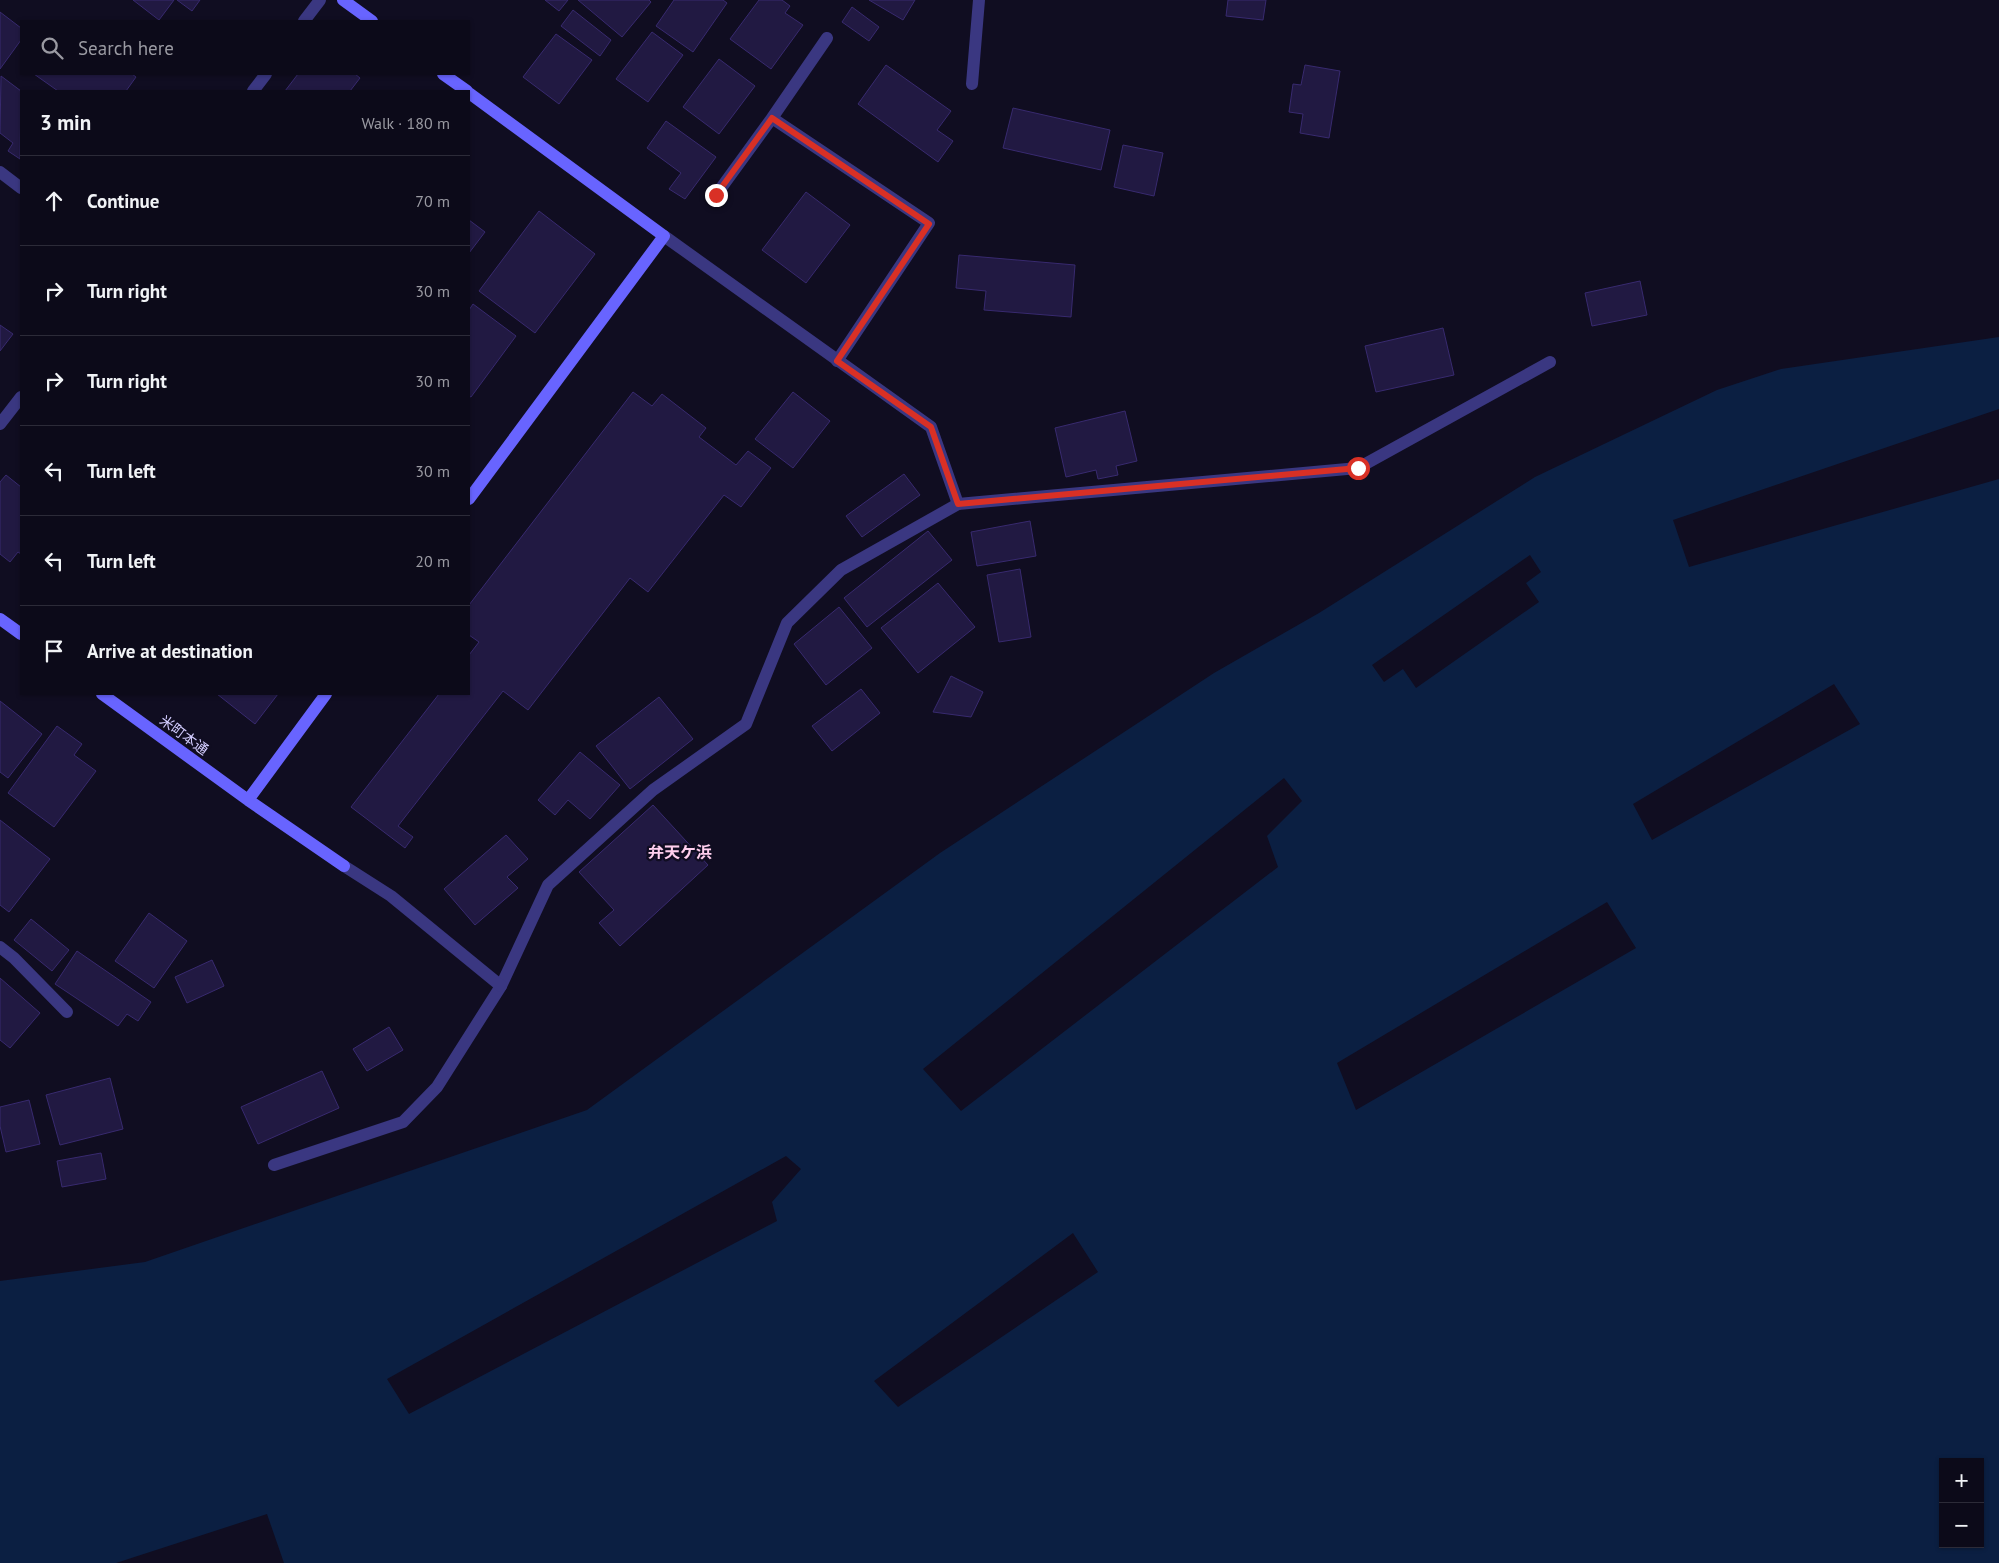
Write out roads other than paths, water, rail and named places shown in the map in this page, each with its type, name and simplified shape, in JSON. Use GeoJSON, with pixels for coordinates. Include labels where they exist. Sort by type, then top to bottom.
{"type":"FeatureCollection","features":[{"type":"Feature","properties":{"kind":"street"},"geometry":{"type":"LineString","coordinates":[[305,20],[320,0]]}},
{"type":"Feature","properties":{"kind":"street"},"geometry":{"type":"LineString","coordinates":[[343,0],[371,20]]}},
{"type":"Feature","properties":{"kind":"street"},"geometry":{"type":"LineString","coordinates":[[972,84],[980,0]]}},
{"type":"Feature","properties":{"kind":"street"},"geometry":{"type":"LineString","coordinates":[[716,195],[827,38]]}},
{"type":"Feature","properties":{"kind":"street"},"geometry":{"type":"LineString","coordinates":[[254,90],[265,75]]}},
{"type":"Feature","properties":{"kind":"street"},"geometry":{"type":"LineString","coordinates":[[444,75],[465,90]]}},
{"type":"Feature","properties":{"kind":"street"},"geometry":{"type":"LineString","coordinates":[[470,93],[664,236],[931,427],[958,504]]}},
{"type":"Feature","properties":{"kind":"street"},"geometry":{"type":"LineString","coordinates":[[772,118],[929,224],[837,361]]}},
{"type":"Feature","properties":{"kind":"street"},"geometry":{"type":"LineString","coordinates":[[0,172],[20,187]]}},
{"type":"Feature","properties":{"kind":"street"},"geometry":{"type":"LineString","coordinates":[[470,498],[664,236]]}},
{"type":"Feature","properties":{"kind":"street"},"geometry":{"type":"LineString","coordinates":[[274,1165],[403,1122],[437,1087],[500,986],[548,886],[653,790],[746,724],[787,623],[841,570],[958,504],[1358,468],[1550,362]]}},
{"type":"Feature","properties":{"kind":"street"},"geometry":{"type":"LineString","coordinates":[[0,424],[20,398]]}},
{"type":"Feature","properties":{"kind":"street"},"geometry":{"type":"LineString","coordinates":[[0,619],[20,633]]}},
{"type":"Feature","properties":{"kind":"street","name":"米町本通"},"geometry":{"type":"LineString","coordinates":[[103,695],[248,800],[390,896],[500,986]]}},
{"type":"Feature","properties":{"kind":"street"},"geometry":{"type":"LineString","coordinates":[[248,800],[325,695]]}},
{"type":"Feature","properties":{"kind":"street"},"geometry":{"type":"LineString","coordinates":[[0,947],[14,958],[67,1012]]}},
{"type":"Feature","properties":{"kind":"water"},"geometry":{"type":"Polygon","coordinates":[[[1999,337],[1999,1563],[0,1563],[0,1281],[145,1262],[587,1110],[940,853],[1214,673],[1319,613],[1535,477],[1717,390],[1781,369],[1999,337]]]}},
{"type":"Feature","properties":{"kind":"district","name":"弁天ケ浜"},"geometry":{"type":"Point","coordinates":[680,852]}}]}
